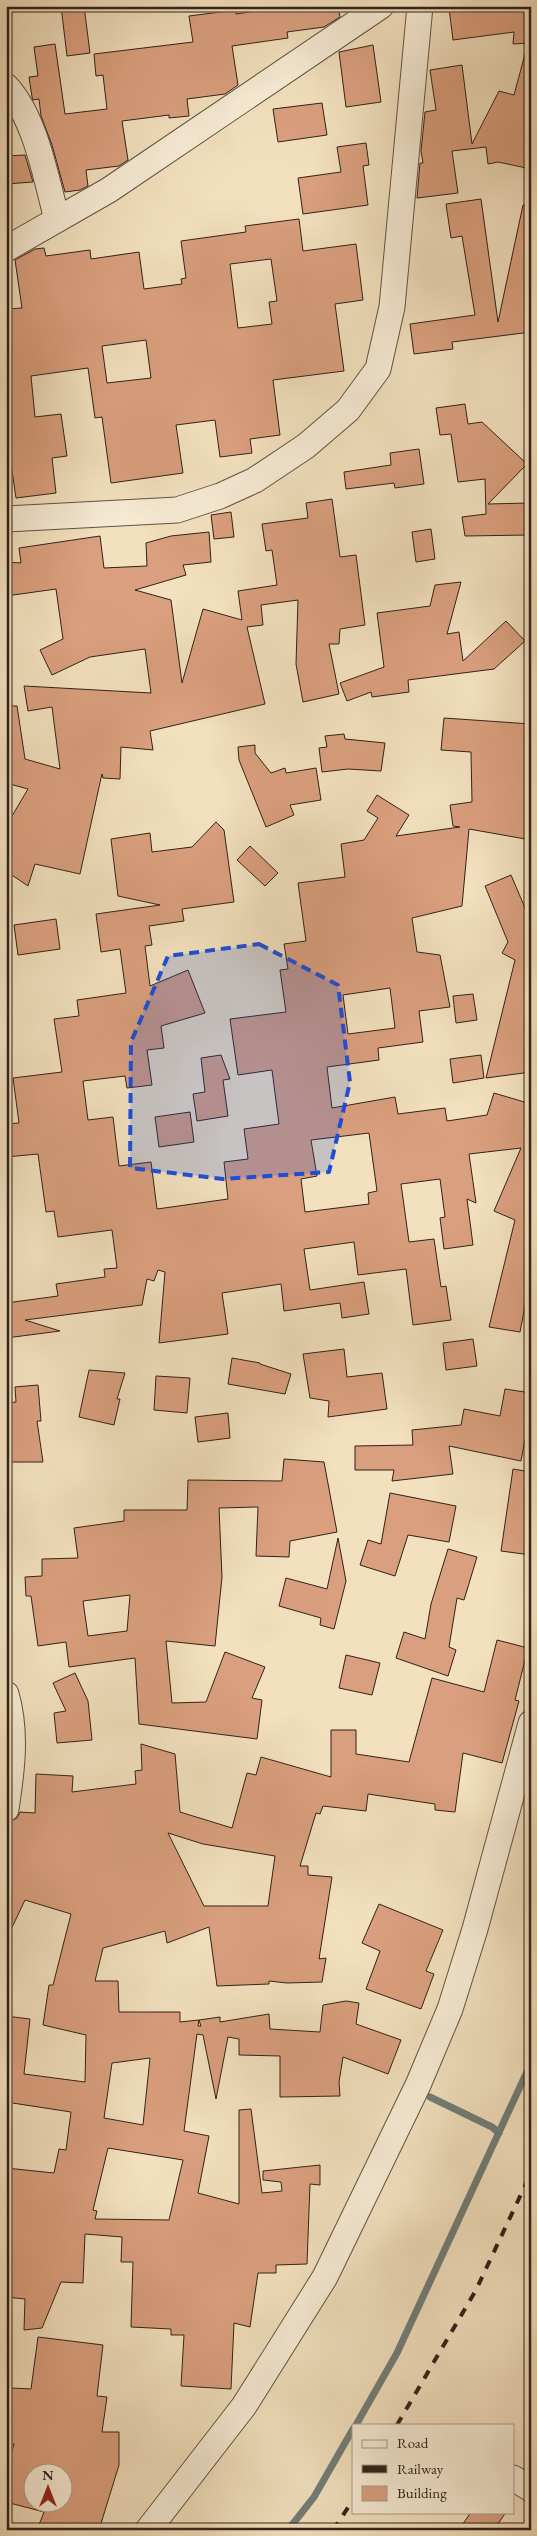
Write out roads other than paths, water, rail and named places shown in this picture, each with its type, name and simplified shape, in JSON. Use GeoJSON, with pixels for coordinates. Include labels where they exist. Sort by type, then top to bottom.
{"type":"FeatureCollection","features":[{"type":"Feature","properties":{"kind":"street"},"geometry":{"type":"LineString","coordinates":[[6,249],[118,184],[381,6]]}},
{"type":"Feature","properties":{"kind":"street"},"geometry":{"type":"LineString","coordinates":[[6,519],[177,510],[220,496],[255,480],[306,446],[348,410],[378,370],[392,307],[420,6]]}},
{"type":"Feature","properties":{"kind":"street"},"geometry":{"type":"LineString","coordinates":[[6,86],[24,114],[38,147],[57,220]]}},
{"type":"Feature","properties":{"kind":"street"},"geometry":{"type":"LineString","coordinates":[[6,1694],[11,1713],[13,1765],[6,1809]]}},
{"type":"Feature","properties":{"kind":"street"},"geometry":{"type":"LineString","coordinates":[[148,2530],[244,2406],[325,2277],[418,2085],[450,2009],[470,1947],[531,1724]]}},
{"type":"Feature","properties":{"kind":"street"},"geometry":{"type":"LineString","coordinates":[[514,2479],[531,2489]]}},
{"type":"Feature","properties":{"kind":"waterway"},"geometry":{"type":"LineString","coordinates":[[357,2424],[397,2353],[531,2063]]}},
{"type":"Feature","properties":{"kind":"waterway"},"geometry":{"type":"LineString","coordinates":[[430,2097],[492,2127],[499,2133]]}},
{"type":"Feature","properties":{"kind":"waterway"},"geometry":{"type":"LineString","coordinates":[[288,2530],[314,2497],[352,2431]]}},
{"type":"Feature","properties":{"kind":"railway"},"geometry":{"type":"LineString","coordinates":[[398,2424],[476,2290],[531,2173]]}},
{"type":"Feature","properties":{"kind":"railway"},"geometry":{"type":"LineString","coordinates":[[333,2530],[352,2502]]}}]}
